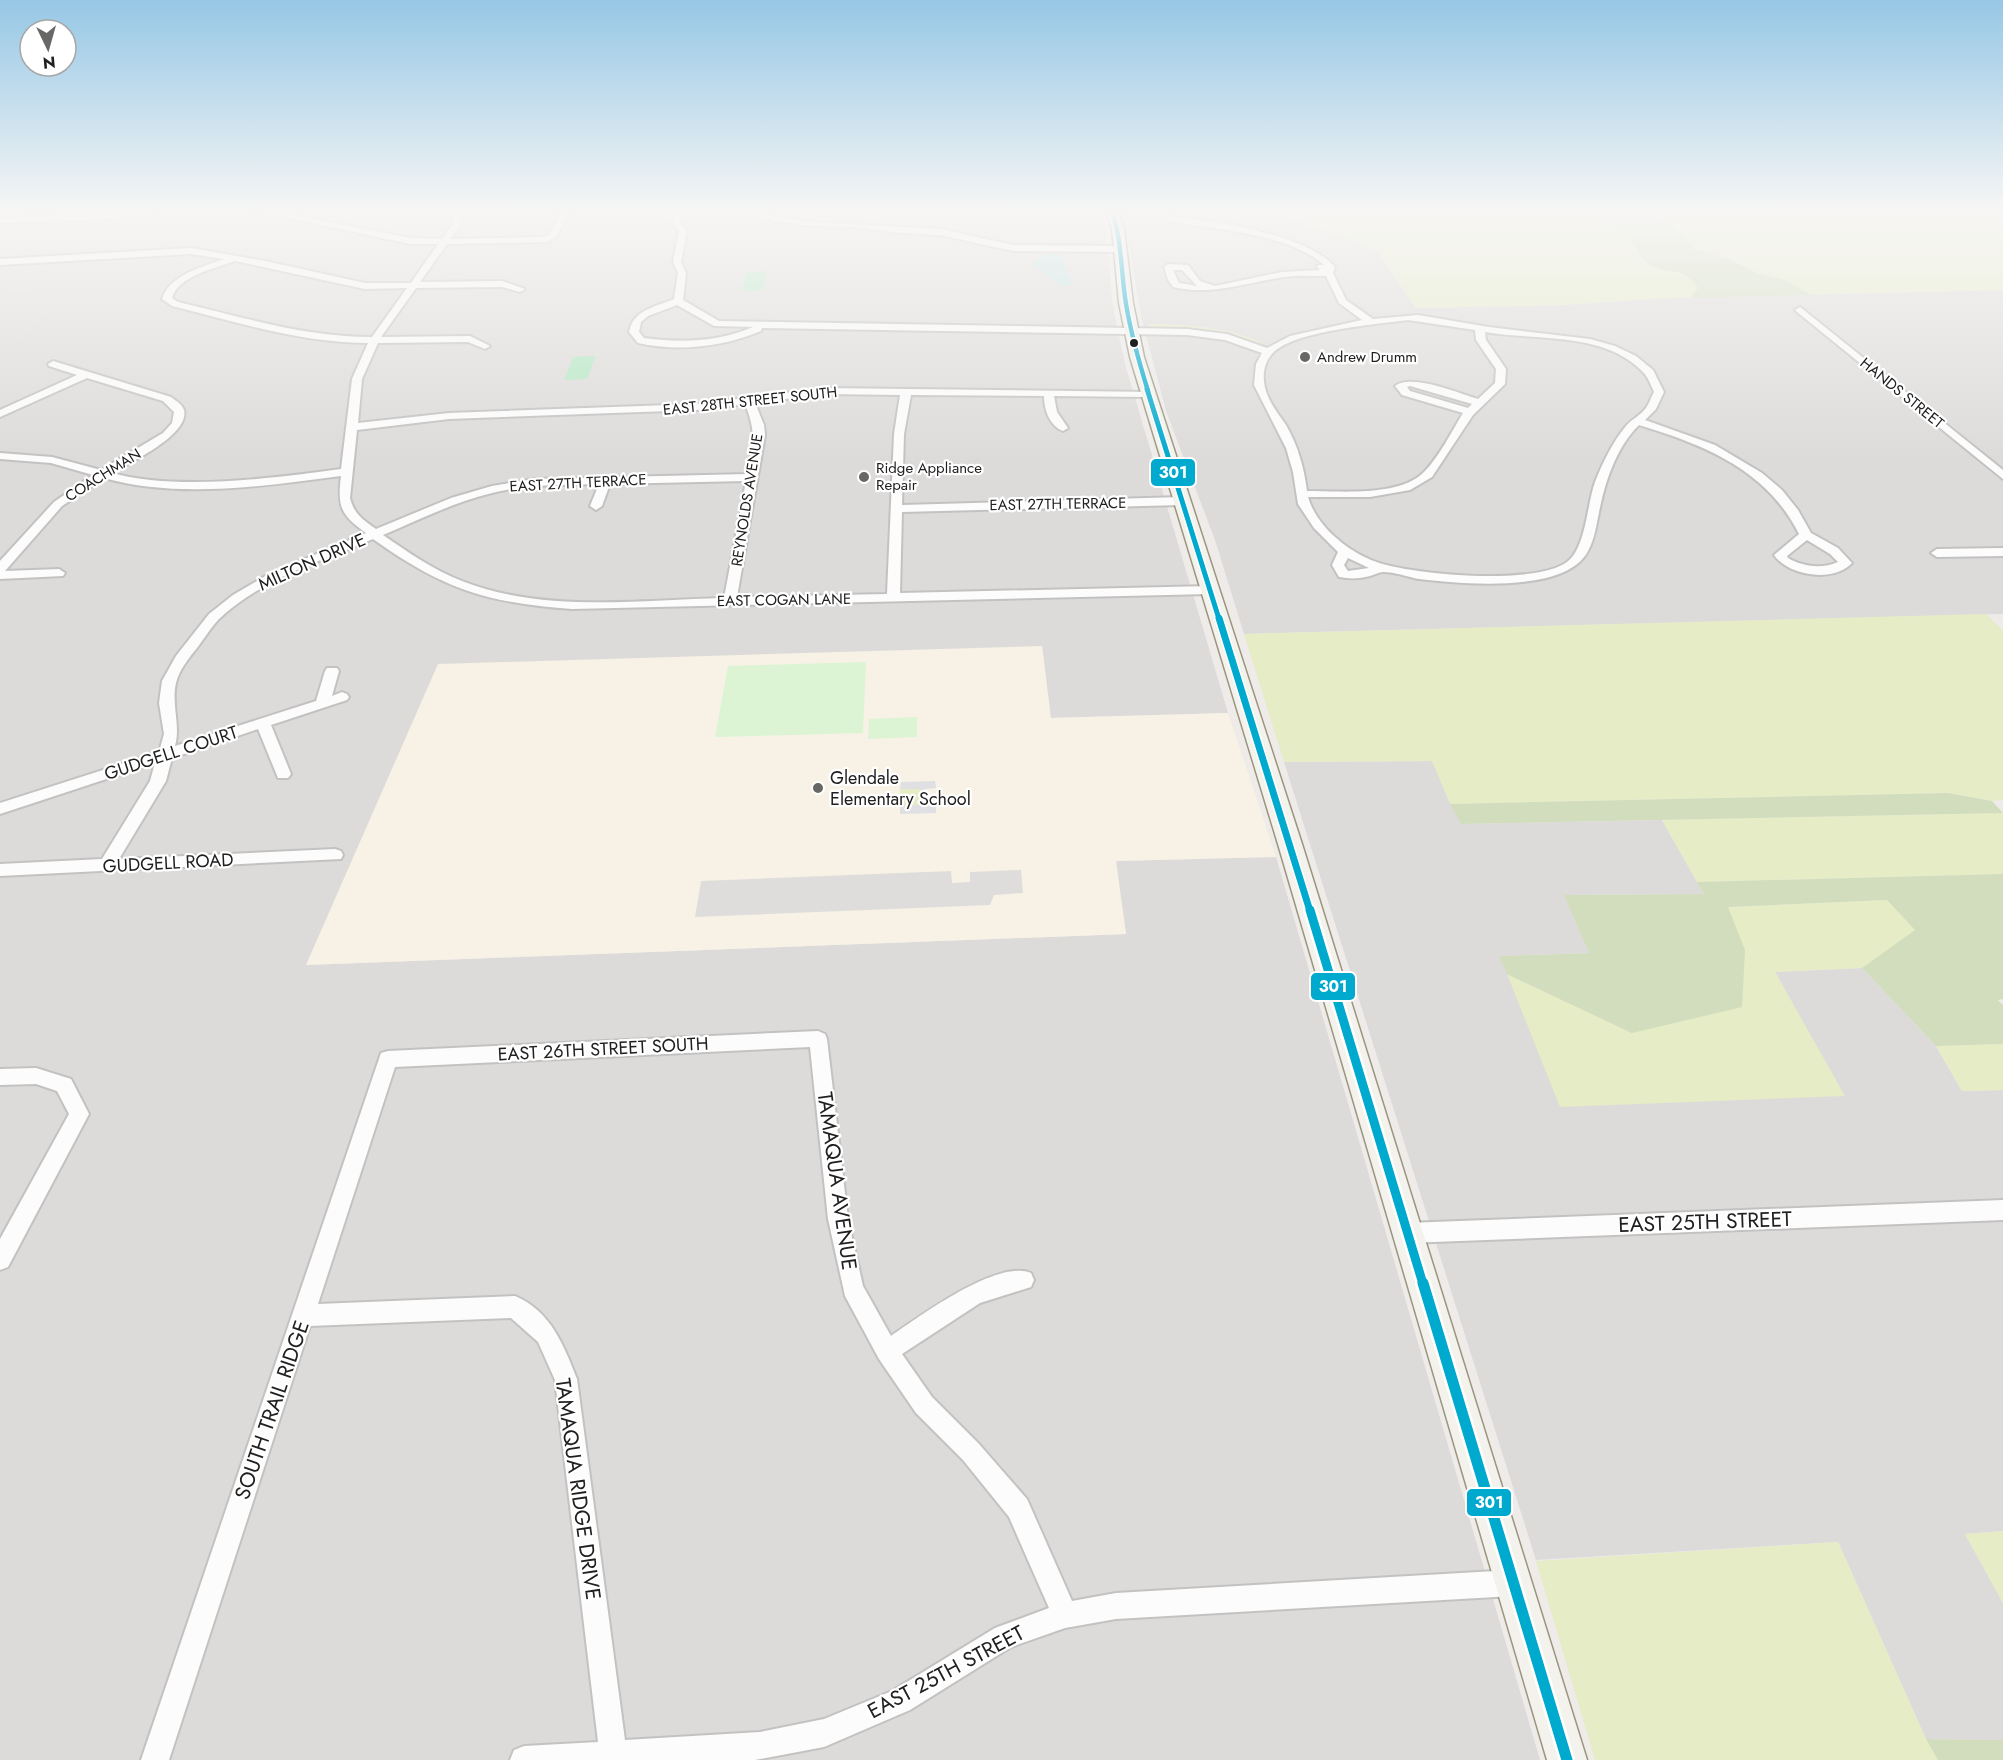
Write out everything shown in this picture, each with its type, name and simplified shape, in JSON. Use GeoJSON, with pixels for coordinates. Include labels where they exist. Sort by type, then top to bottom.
{"type":"FeatureCollection","features":[{"type":"Feature","properties":{"kind":"main road"},"geometry":{"type":"LineString","coordinates":[[1126,293],[1137,357],[1293,855],[1567,1760]]}},
{"type":"Feature","properties":{"kind":"street"},"geometry":{"type":"LineString","coordinates":[[169,293],[167,299],[175,304],[308,336],[342,340],[470,339],[485,346]]}},
{"type":"Feature","properties":{"kind":"street","name":"EAST COGAN LANE"},"geometry":{"type":"LineString","coordinates":[[409,293],[375,339],[357,379],[344,498],[347,509],[355,519],[375,534],[438,576],[464,587],[502,597],[572,605],[1210,590]]}},
{"type":"Feature","properties":{"kind":"street"},"geometry":{"type":"LineString","coordinates":[[678,301],[679,293]]}},
{"type":"Feature","properties":{"kind":"street"},"geometry":{"type":"LineString","coordinates":[[1338,293],[1342,301],[1372,323]]}},
{"type":"Feature","properties":{"kind":"street"},"geometry":{"type":"LineString","coordinates":[[678,301],[717,324],[764,326],[1203,324],[1279,344]]}},
{"type":"Feature","properties":{"kind":"street"},"geometry":{"type":"LineString","coordinates":[[678,301],[645,314],[636,321],[634,332],[641,341],[669,345],[728,340],[764,326]]}},
{"type":"Feature","properties":{"kind":"street"},"geometry":{"type":"LineString","coordinates":[[1342,301],[1339,308],[1341,312],[1357,325]]}},
{"type":"Feature","properties":{"kind":"street","name":"HANDS STREET"},"geometry":{"type":"LineString","coordinates":[[1800,310],[2003,476]]}},
{"type":"Feature","properties":{"kind":"street"},"geometry":{"type":"LineString","coordinates":[[1408,317],[1429,318],[1480,328],[1579,339],[1619,351],[1631,358],[1656,380],[1659,392],[1651,409],[1634,424],[1611,455],[1592,507],[1580,557],[1569,567],[1549,575],[1522,578],[1442,578],[1379,568],[1345,551],[1327,536],[1304,505],[1296,462],[1285,433],[1262,399],[1259,383],[1261,367],[1268,352],[1279,344],[1304,335],[1357,325],[1408,317]]}},
{"type":"Feature","properties":{"kind":"street"},"geometry":{"type":"LineString","coordinates":[[706,318],[1131,326],[1227,337],[1268,352]]}},
{"type":"Feature","properties":{"kind":"street"},"geometry":{"type":"LineString","coordinates":[[1302,494],[1370,494],[1406,488],[1428,475],[1470,412],[1500,384],[1501,369],[1481,340],[1480,328]]}},
{"type":"Feature","properties":{"kind":"street"},"geometry":{"type":"LineString","coordinates":[[53,364],[86,374]]}},
{"type":"Feature","properties":{"kind":"street"},"geometry":{"type":"LineString","coordinates":[[0,414],[86,374]]}},
{"type":"Feature","properties":{"kind":"street","name":"COACHMAN"},"geometry":{"type":"LineString","coordinates":[[0,569],[58,504],[102,474],[167,435],[177,424],[179,410],[167,399],[86,374]]}},
{"type":"Feature","properties":{"kind":"street"},"geometry":{"type":"LineString","coordinates":[[1470,412],[1406,393],[1400,386],[1410,383],[1480,403]]}},
{"type":"Feature","properties":{"kind":"street","name":"EAST 28TH STREET SOUTH"},"geometry":{"type":"LineString","coordinates":[[351,427],[449,416],[656,410],[825,391],[1149,394]]}},
{"type":"Feature","properties":{"kind":"street"},"geometry":{"type":"LineString","coordinates":[[893,598],[899,434],[906,391]]}},
{"type":"Feature","properties":{"kind":"street"},"geometry":{"type":"LineString","coordinates":[[1050,393],[1048,400],[1050,411],[1064,428]]}},
{"type":"Feature","properties":{"kind":"street","name":"REYNOLDS AVENUE"},"geometry":{"type":"LineString","coordinates":[[730,602],[760,435],[759,425],[749,401]]}},
{"type":"Feature","properties":{"kind":"street"},"geometry":{"type":"LineString","coordinates":[[1634,424],[1691,440],[1742,462],[1775,490],[1802,523],[1806,534],[1834,551],[1846,563],[1840,568],[1818,569],[1794,567],[1782,561],[1780,555],[1806,534]]}},
{"type":"Feature","properties":{"kind":"street"},"geometry":{"type":"LineString","coordinates":[[0,456],[52,459],[102,474],[145,483],[200,486],[270,482],[346,472]]}},
{"type":"Feature","properties":{"kind":"street","name":"EAST 27TH TERRACE"},"geometry":{"type":"LineString","coordinates":[[375,534],[455,500],[492,489],[534,482],[754,477]]}},
{"type":"Feature","properties":{"kind":"street"},"geometry":{"type":"LineString","coordinates":[[596,506],[606,480]]}},
{"type":"Feature","properties":{"kind":"street","name":"EAST 27TH TERRACE"},"geometry":{"type":"LineString","coordinates":[[897,509],[1182,501]]}},
{"type":"Feature","properties":{"kind":"street","name":"MILTON DRIVE"},"geometry":{"type":"LineString","coordinates":[[106,866],[158,781],[171,734],[166,704],[169,681],[181,659],[214,617],[237,598],[271,578],[375,534]]}},
{"type":"Feature","properties":{"kind":"street"},"geometry":{"type":"LineString","coordinates":[[1345,551],[1338,565],[1343,574],[1360,575],[1371,573],[1379,568]]}},
{"type":"Feature","properties":{"kind":"street"},"geometry":{"type":"LineString","coordinates":[[1937,553],[2003,552]]}},
{"type":"Feature","properties":{"kind":"street"},"geometry":{"type":"LineString","coordinates":[[0,575],[59,573]]}},
{"type":"Feature","properties":{"kind":"street"},"geometry":{"type":"LineString","coordinates":[[322,704],[332,671]]}},
{"type":"Feature","properties":{"kind":"street","name":"GUDGELL COURT"},"geometry":{"type":"LineString","coordinates":[[0,809],[342,697]]}},
{"type":"Feature","properties":{"kind":"street"},"geometry":{"type":"LineString","coordinates":[[263,723],[283,774]]}},
{"type":"Feature","properties":{"kind":"street","name":"GUDGELL ROAD"},"geometry":{"type":"LineString","coordinates":[[0,870],[335,855]]}},
{"type":"Feature","properties":{"kind":"street","name":"EAST 26TH STREET SOUTH"},"geometry":{"type":"LineString","coordinates":[[388,1059],[818,1040]]}},
{"type":"Feature","properties":{"kind":"street","name":"TAMAQUA AVENUE"},"geometry":{"type":"LineString","coordinates":[[818,1040],[838,1219],[853,1289],[887,1351],[924,1405],[971,1452],[1018,1508],[1065,1615]]}},
{"type":"Feature","properties":{"kind":"street","name":"SOUTH TRAIL RIDGE"},"geometry":{"type":"LineString","coordinates":[[154,1760],[388,1059]]}},
{"type":"Feature","properties":{"kind":"street"},"geometry":{"type":"LineString","coordinates":[[0,1077],[36,1076],[64,1085],[79,1114],[0,1260]]}},
{"type":"Feature","properties":{"kind":"street","name":"EAST 25TH STREET"},"geometry":{"type":"LineString","coordinates":[[1407,1233],[2003,1210]]}},
{"type":"Feature","properties":{"kind":"street"},"geometry":{"type":"LineString","coordinates":[[887,1351],[973,1295],[1023,1280]]}},
{"type":"Feature","properties":{"kind":"street","name":"TAMAQUA RIDGE DRIVE"},"geometry":{"type":"LineString","coordinates":[[304,1315],[515,1307],[546,1334],[566,1379],[613,1755]]}},
{"type":"Feature","properties":{"kind":"street","name":"EAST 25TH STREET"},"geometry":{"type":"LineString","coordinates":[[524,1760],[760,1746],[824,1732],[901,1701],[1004,1637],[1065,1615],[1116,1606],[1513,1583]]}},
{"type":"Feature","properties":{"kind":"shaded area"},"geometry":{"type":"Polygon","coordinates":[[[0,293],[67,293],[0,351],[0,293]]]}},
{"type":"Feature","properties":{"kind":"shaded area"},"geometry":{"type":"Polygon","coordinates":[[[67,293],[1112,293],[1125,364],[1228,713],[1050,718],[1042,646],[307,965],[1126,934],[1115,861],[1276,857],[1540,1760],[0,1760],[0,351],[67,293]]]}},
{"type":"Feature","properties":{"kind":"shaded area"},"geometry":{"type":"Polygon","coordinates":[[[1137,293],[1406,293],[1416,308],[1561,305],[1668,298],[1872,293],[2003,293],[2003,614],[1244,634],[1215,540],[1166,411],[1137,293]]]}},
{"type":"Feature","properties":{"kind":"shaded area","name":"Glendale Elementary School"},"geometry":{"type":"Polygon","coordinates":[[[1042,646],[1051,718],[1228,713],[1276,857],[1116,861],[1126,934],[306,965],[438,664],[1042,646]]]}},
{"type":"Feature","properties":{"kind":"shaded area"},"geometry":{"type":"Polygon","coordinates":[[[1432,761],[1461,824],[1662,820],[1704,894],[1565,895],[1589,953],[1500,956],[1844,1096],[1775,972],[1862,968],[1936,1046],[1962,1091],[2003,1090],[2003,1531],[1965,1534],[2003,1603],[2003,1740],[1926,1739],[1838,1542],[1536,1560],[1284,762],[1432,761]]]}},
{"type":"Feature","properties":{"kind":"shaded area"},"geometry":{"type":"Polygon","coordinates":[[[935,781],[936,788],[925,789],[925,805],[936,805],[936,813],[900,814],[900,806],[920,805],[920,789],[900,789],[901,782],[935,781]]]}},
{"type":"Feature","properties":{"kind":"shaded area"},"geometry":{"type":"Polygon","coordinates":[[[1021,870],[1023,893],[994,895],[990,905],[695,917],[701,881],[951,871],[952,883],[970,882],[970,872],[1021,870]]]}},
{"type":"Feature","properties":{"kind":"green space"},"geometry":{"type":"Polygon","coordinates":[[[1406,293],[1872,293],[1668,298],[1561,305],[1416,308],[1406,293]]]}},
{"type":"Feature","properties":{"kind":"green space"},"geometry":{"type":"Polygon","coordinates":[[[1694,293],[1808,293],[1811,295],[1690,298],[1694,293]]]}},
{"type":"Feature","properties":{"kind":"green space"},"geometry":{"type":"Polygon","coordinates":[[[1151,324],[1194,326],[1225,331],[1265,345],[1224,335],[1146,327],[1151,324]]]}},
{"type":"Feature","properties":{"kind":"green space"},"geometry":{"type":"Polygon","coordinates":[[[596,356],[587,379],[564,380],[573,357],[596,356]]]}},
{"type":"Feature","properties":{"kind":"green space"},"geometry":{"type":"Polygon","coordinates":[[[1986,614],[2003,631],[2003,800],[1992,801],[1948,793],[1450,804],[1432,761],[1284,762],[1244,634],[1986,614]]]}},
{"type":"Feature","properties":{"kind":"green space"},"geometry":{"type":"Polygon","coordinates":[[[866,662],[863,733],[715,737],[728,666],[866,662]]]}},
{"type":"Feature","properties":{"kind":"green space"},"geometry":{"type":"Polygon","coordinates":[[[917,717],[917,737],[868,739],[869,719],[917,717]]]}},
{"type":"Feature","properties":{"kind":"green space"},"geometry":{"type":"Polygon","coordinates":[[[900,789],[920,789],[920,806],[900,806],[900,789]]]}},
{"type":"Feature","properties":{"kind":"green space"},"geometry":{"type":"Polygon","coordinates":[[[1948,793],[1992,801],[2003,813],[1461,824],[1450,804],[1948,793]]]}},
{"type":"Feature","properties":{"kind":"green space"},"geometry":{"type":"Polygon","coordinates":[[[2003,813],[2003,874],[1697,882],[1662,820],[2003,813]]]}},
{"type":"Feature","properties":{"kind":"green space"},"geometry":{"type":"Polygon","coordinates":[[[2003,874],[2003,999],[1998,1000],[2003,1005],[2003,1044],[1936,1046],[1862,968],[1915,930],[1887,900],[1728,907],[1745,950],[1742,1007],[1632,1033],[1507,974],[1499,956],[1589,953],[1564,895],[1704,894],[1697,882],[2003,874]]]}},
{"type":"Feature","properties":{"kind":"green space"},"geometry":{"type":"Polygon","coordinates":[[[1887,900],[1915,930],[1862,968],[1775,972],[1845,1096],[1560,1107],[1507,974],[1632,1033],[1745,950],[1727,907],[1887,900]]]}},
{"type":"Feature","properties":{"kind":"green space"},"geometry":{"type":"Polygon","coordinates":[[[2003,1044],[2003,1090],[1962,1091],[1936,1046],[2003,1044]]]}},
{"type":"Feature","properties":{"kind":"green space"},"geometry":{"type":"Polygon","coordinates":[[[2003,1531],[2003,1603],[1965,1534],[2003,1531]]]}},
{"type":"Feature","properties":{"kind":"green space"},"geometry":{"type":"Polygon","coordinates":[[[1838,1542],[1926,1739],[1938,1760],[1595,1760],[1536,1561],[1838,1542]]]}},
{"type":"Feature","properties":{"kind":"green space"},"geometry":{"type":"Polygon","coordinates":[[[1926,1739],[2003,1740],[2003,1760],[1938,1760],[1926,1739]]]}},
{"type":"Feature","properties":{"kind":"transit line","name":"301"},"geometry":{"type":"LineString","coordinates":[[1125,293],[1137,357],[1290,844],[1567,1760]]}},
{"type":"Feature","properties":{"kind":"place","name":"Andrew Drumm"},"geometry":{"type":"Point","coordinates":[1305,357]}},
{"type":"Feature","properties":{"kind":"place","name":"Ridge Appliance Repair"},"geometry":{"type":"Point","coordinates":[864,477]}},
{"type":"Feature","properties":{"kind":"place","name":"Glendale Elementary School"},"geometry":{"type":"Point","coordinates":[818,788]}}]}
